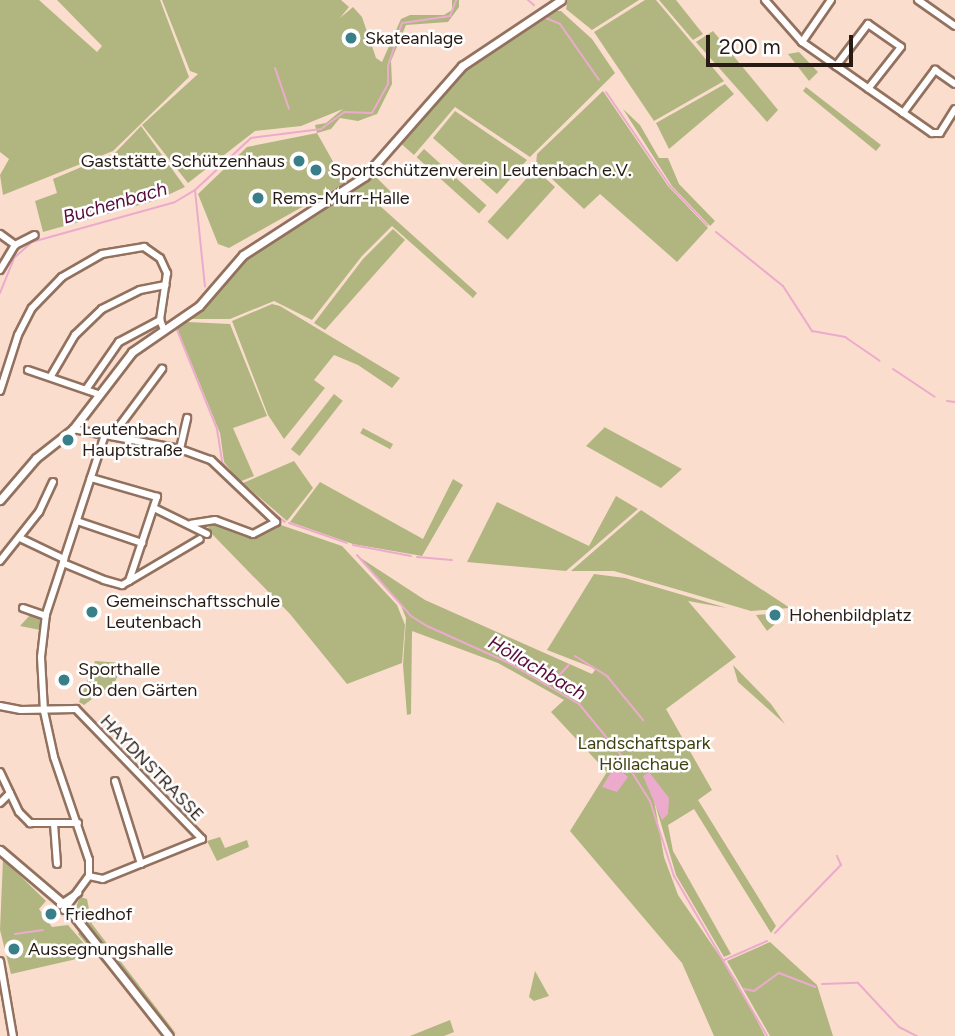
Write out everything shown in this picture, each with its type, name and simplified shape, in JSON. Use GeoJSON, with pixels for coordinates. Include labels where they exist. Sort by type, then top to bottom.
{"type":"FeatureCollection","features":[{"type":"Feature","properties":{"kind":"street"},"geometry":{"type":"LineString","coordinates":[[0,500],[36,458],[73,429],[132,352],[199,306],[243,255],[324,205],[373,168],[461,66],[561,0]]}},
{"type":"Feature","properties":{"kind":"street"},"geometry":{"type":"LineString","coordinates":[[765,0],[802,42],[932,133],[941,131],[955,109]]}},
{"type":"Feature","properties":{"kind":"street"},"geometry":{"type":"LineString","coordinates":[[819,0],[826,7]]}},
{"type":"Feature","properties":{"kind":"street"},"geometry":{"type":"LineString","coordinates":[[802,42],[831,0]]}},
{"type":"Feature","properties":{"kind":"street"},"geometry":{"type":"LineString","coordinates":[[918,0],[955,26]]}},
{"type":"Feature","properties":{"kind":"street"},"geometry":{"type":"LineString","coordinates":[[836,66],[868,24],[901,47],[868,89]]}},
{"type":"Feature","properties":{"kind":"street"},"geometry":{"type":"LineString","coordinates":[[903,113],[935,70],[955,84]]}},
{"type":"Feature","properties":{"kind":"street"},"geometry":{"type":"LineString","coordinates":[[0,234],[15,245]]}},
{"type":"Feature","properties":{"kind":"street"},"geometry":{"type":"LineString","coordinates":[[0,270],[15,245],[35,235]]}},
{"type":"Feature","properties":{"kind":"street"},"geometry":{"type":"LineString","coordinates":[[0,391],[27,315],[44,293],[78,265],[114,250],[144,247],[164,265],[166,285],[160,320],[164,330]]}},
{"type":"Feature","properties":{"kind":"street"},"geometry":{"type":"LineString","coordinates":[[51,376],[75,335],[102,309],[140,290],[166,285]]}},
{"type":"Feature","properties":{"kind":"street"},"geometry":{"type":"LineString","coordinates":[[87,388],[119,342],[160,320]]}},
{"type":"Feature","properties":{"kind":"street"},"geometry":{"type":"LineString","coordinates":[[63,906],[80,892],[89,876],[89,860],[58,773],[44,711],[40,670],[46,616],[92,478],[109,436],[162,369]]}},
{"type":"Feature","properties":{"kind":"street"},"geometry":{"type":"LineString","coordinates":[[28,370],[87,388],[98,394]]}},
{"type":"Feature","properties":{"kind":"street"},"geometry":{"type":"LineString","coordinates":[[180,449],[187,418]]}},
{"type":"Feature","properties":{"kind":"street"},"geometry":{"type":"LineString","coordinates":[[73,429],[180,449],[216,464],[276,522],[253,534],[215,520],[191,524]]}},
{"type":"Feature","properties":{"kind":"street"},"geometry":{"type":"LineString","coordinates":[[92,478],[157,497],[127,582]]}},
{"type":"Feature","properties":{"kind":"street"},"geometry":{"type":"LineString","coordinates":[[0,561],[20,538],[53,482]]}},
{"type":"Feature","properties":{"kind":"street"},"geometry":{"type":"LineString","coordinates":[[154,508],[207,534]]}},
{"type":"Feature","properties":{"kind":"street"},"geometry":{"type":"LineString","coordinates":[[77,521],[142,543]]}},
{"type":"Feature","properties":{"kind":"street"},"geometry":{"type":"LineString","coordinates":[[20,538],[63,561],[127,582],[200,540]]}},
{"type":"Feature","properties":{"kind":"street"},"geometry":{"type":"LineString","coordinates":[[23,608],[46,616]]}},
{"type":"Feature","properties":{"kind":"street","name":"HAYDNSTRASSE"},"geometry":{"type":"LineString","coordinates":[[0,706],[44,711],[76,709],[202,839],[141,864]]}},
{"type":"Feature","properties":{"kind":"street"},"geometry":{"type":"LineString","coordinates":[[0,772],[30,823],[78,823]]}},
{"type":"Feature","properties":{"kind":"street"},"geometry":{"type":"LineString","coordinates":[[89,876],[103,879],[141,864],[115,781]]}},
{"type":"Feature","properties":{"kind":"street"},"geometry":{"type":"LineString","coordinates":[[0,803],[10,793]]}},
{"type":"Feature","properties":{"kind":"street"},"geometry":{"type":"LineString","coordinates":[[54,824],[57,864]]}},
{"type":"Feature","properties":{"kind":"street"},"geometry":{"type":"LineString","coordinates":[[0,850],[63,906],[169,1036]]}},
{"type":"Feature","properties":{"kind":"street"},"geometry":{"type":"LineString","coordinates":[[0,961],[13,1036]]}},
{"type":"Feature","properties":{"kind":"street"},"geometry":{"type":"LineString","coordinates":[[0,1008],[8,1007]]}},
{"type":"Feature","properties":{"kind":"green space"},"geometry":{"type":"Polygon","coordinates":[[[0,0],[39,0],[97,52],[102,46],[57,0],[160,0],[189,77],[113,151],[3,195],[0,175],[9,159],[0,152],[0,0]]]}},
{"type":"Feature","properties":{"kind":"green space"},"geometry":{"type":"Polygon","coordinates":[[[162,0],[341,0],[349,7],[340,18],[353,7],[362,17],[376,58],[382,62],[401,19],[410,15],[444,15],[452,10],[452,0],[459,0],[459,7],[448,22],[406,25],[391,61],[392,84],[377,114],[358,121],[340,118],[331,129],[317,133],[315,125],[326,123],[343,109],[301,126],[255,131],[188,183],[142,125],[198,74],[190,71],[162,0]]]}},
{"type":"Feature","properties":{"kind":"green space"},"geometry":{"type":"Polygon","coordinates":[[[568,0],[639,0],[592,30],[566,9],[568,0]]]}},
{"type":"Feature","properties":{"kind":"green space"},"geometry":{"type":"Polygon","coordinates":[[[645,0],[656,0],[724,81],[654,121],[594,32],[645,0]]]}},
{"type":"Feature","properties":{"kind":"green space"},"geometry":{"type":"Polygon","coordinates":[[[659,0],[676,0],[703,34],[693,40],[659,0]]]}},
{"type":"Feature","properties":{"kind":"green space"},"geometry":{"type":"Polygon","coordinates":[[[553,11],[561,11],[592,39],[615,73],[530,157],[455,107],[414,155],[398,141],[464,68],[553,11]]]}},
{"type":"Feature","properties":{"kind":"green space"},"geometry":{"type":"Polygon","coordinates":[[[713,31],[778,110],[767,122],[696,42],[713,31]]]}},
{"type":"Feature","properties":{"kind":"green space"},"geometry":{"type":"Polygon","coordinates":[[[799,52],[818,72],[809,81],[788,54],[799,52]]]}},
{"type":"Feature","properties":{"kind":"green space"},"geometry":{"type":"Polygon","coordinates":[[[725,84],[734,94],[669,149],[656,123],[725,84]]]}},
{"type":"Feature","properties":{"kind":"green space"},"geometry":{"type":"Polygon","coordinates":[[[806,87],[881,145],[876,151],[803,91],[806,87]]]}},
{"type":"Feature","properties":{"kind":"green space"},"geometry":{"type":"Polygon","coordinates":[[[603,91],[668,186],[708,228],[677,262],[600,194],[584,209],[536,164],[537,154],[603,91]]]}},
{"type":"Feature","properties":{"kind":"green space"},"geometry":{"type":"Polygon","coordinates":[[[623,109],[640,125],[659,158],[668,158],[679,184],[715,221],[710,226],[672,186],[623,109]]]}},
{"type":"Feature","properties":{"kind":"green space"},"geometry":{"type":"Polygon","coordinates":[[[455,111],[527,160],[497,194],[433,138],[455,111]]]}},
{"type":"Feature","properties":{"kind":"green space"},"geometry":{"type":"Polygon","coordinates":[[[141,126],[185,187],[157,200],[43,232],[35,201],[57,193],[53,179],[115,153],[141,126]]]}},
{"type":"Feature","properties":{"kind":"green space"},"geometry":{"type":"Polygon","coordinates":[[[317,133],[345,183],[229,248],[218,244],[198,194],[247,147],[317,133]]]}},
{"type":"Feature","properties":{"kind":"green space"},"geometry":{"type":"Polygon","coordinates":[[[424,149],[486,205],[479,213],[417,157],[424,149]]]}},
{"type":"Feature","properties":{"kind":"green space"},"geometry":{"type":"Polygon","coordinates":[[[535,169],[555,187],[508,240],[487,222],[535,169]]]}},
{"type":"Feature","properties":{"kind":"green space"},"geometry":{"type":"Polygon","coordinates":[[[372,173],[391,192],[379,205],[477,293],[473,298],[392,226],[362,256],[312,320],[274,301],[230,319],[191,319],[246,256],[351,192],[372,173]]]}},
{"type":"Feature","properties":{"kind":"green space"},"geometry":{"type":"Polygon","coordinates":[[[393,229],[405,240],[325,330],[314,323],[363,259],[393,229]]]}},
{"type":"Feature","properties":{"kind":"green space"},"geometry":{"type":"Polygon","coordinates":[[[272,304],[280,306],[400,378],[392,388],[358,365],[334,355],[314,380],[325,388],[284,439],[268,415],[232,321],[272,304]]]}},
{"type":"Feature","properties":{"kind":"green space"},"geometry":{"type":"Polygon","coordinates":[[[188,322],[230,324],[267,416],[233,428],[254,476],[239,482],[224,462],[220,433],[177,328],[188,322]]]}},
{"type":"Feature","properties":{"kind":"green space"},"geometry":{"type":"Polygon","coordinates":[[[334,394],[343,401],[300,456],[291,449],[334,394]]]}},
{"type":"Feature","properties":{"kind":"green space"},"geometry":{"type":"Polygon","coordinates":[[[605,427],[682,469],[661,488],[586,446],[605,427]]]}},
{"type":"Feature","properties":{"kind":"green space"},"geometry":{"type":"Polygon","coordinates":[[[363,428],[393,444],[390,449],[360,433],[363,428]]]}},
{"type":"Feature","properties":{"kind":"green space"},"geometry":{"type":"Polygon","coordinates":[[[294,461],[313,488],[287,521],[243,483],[294,461]]]}},
{"type":"Feature","properties":{"kind":"green space"},"geometry":{"type":"Polygon","coordinates":[[[453,479],[463,485],[422,556],[353,544],[290,522],[320,482],[423,539],[453,479]]]}},
{"type":"Feature","properties":{"kind":"green space"},"geometry":{"type":"Polygon","coordinates":[[[616,496],[638,509],[566,571],[467,562],[497,502],[589,546],[616,496]]]}},
{"type":"Feature","properties":{"kind":"green space"},"geometry":{"type":"Polygon","coordinates":[[[641,510],[789,608],[751,611],[614,571],[571,571],[641,510]]]}},
{"type":"Feature","properties":{"kind":"green space"},"geometry":{"type":"Polygon","coordinates":[[[214,521],[253,536],[278,524],[342,546],[397,605],[405,625],[402,663],[347,684],[290,614],[211,533],[208,528],[214,521]]]}},
{"type":"Feature","properties":{"kind":"green space","name":"Landschaftspark Höllachaue"},"geometry":{"type":"Polygon","coordinates":[[[356,555],[425,600],[592,674],[595,670],[591,667],[547,650],[594,574],[625,578],[727,608],[688,601],[736,657],[666,709],[712,790],[698,800],[776,926],[771,933],[694,809],[668,825],[673,851],[731,954],[724,957],[676,875],[654,800],[664,857],[678,895],[736,980],[765,1036],[714,1036],[682,963],[570,831],[607,772],[551,712],[564,700],[498,663],[412,631],[411,714],[407,715],[403,665],[406,618],[400,603],[356,555]]]}},
{"type":"Feature","properties":{"kind":"green space"},"geometry":{"type":"Polygon","coordinates":[[[780,613],[785,616],[767,631],[756,615],[780,613]]]}},
{"type":"Feature","properties":{"kind":"green space"},"geometry":{"type":"Polygon","coordinates":[[[31,614],[42,618],[40,630],[20,626],[31,614]]]}},
{"type":"Feature","properties":{"kind":"green space"},"geometry":{"type":"Polygon","coordinates":[[[95,661],[123,663],[115,682],[84,705],[79,702],[95,661]]]}},
{"type":"Feature","properties":{"kind":"green space"},"geometry":{"type":"Polygon","coordinates":[[[733,665],[771,704],[785,724],[738,682],[733,665]]]}},
{"type":"Feature","properties":{"kind":"green space"},"geometry":{"type":"Polygon","coordinates":[[[220,837],[225,848],[247,840],[249,847],[217,861],[207,841],[220,837]]]}},
{"type":"Feature","properties":{"kind":"green space"},"geometry":{"type":"Polygon","coordinates":[[[3,859],[46,901],[39,909],[52,927],[68,925],[94,955],[11,974],[0,930],[3,859]]]}},
{"type":"Feature","properties":{"kind":"green space"},"geometry":{"type":"Polygon","coordinates":[[[80,897],[87,899],[92,924],[178,1036],[153,1008],[172,1036],[74,912],[80,897]]]}},
{"type":"Feature","properties":{"kind":"green space"},"geometry":{"type":"Polygon","coordinates":[[[81,930],[166,1036],[78,934],[81,930]]]}},
{"type":"Feature","properties":{"kind":"green space"},"geometry":{"type":"Polygon","coordinates":[[[770,942],[817,985],[833,1036],[770,1036],[727,961],[770,942]]]}},
{"type":"Feature","properties":{"kind":"green space"},"geometry":{"type":"Polygon","coordinates":[[[535,971],[549,996],[534,1001],[529,997],[535,971]]]}},
{"type":"Feature","properties":{"kind":"green space"},"geometry":{"type":"Polygon","coordinates":[[[450,1020],[454,1032],[444,1036],[410,1036],[450,1020]]]}},
{"type":"Feature","properties":{"kind":"shaded area"},"geometry":{"type":"Polygon","coordinates":[[[615,766],[628,777],[617,792],[602,787],[615,766]]]}},
{"type":"Feature","properties":{"kind":"shaded area"},"geometry":{"type":"Polygon","coordinates":[[[649,772],[669,798],[668,814],[662,820],[643,776],[649,772]]]}},
{"type":"Feature","properties":{"kind":"waterway","name":"Buchenbach"},"geometry":{"type":"LineString","coordinates":[[0,293],[14,258],[32,242],[175,202],[195,190],[251,138],[321,129],[344,112],[372,113],[388,84],[388,66],[402,23],[450,16],[456,0]]}},
{"type":"Feature","properties":{"kind":"waterway"},"geometry":{"type":"LineString","coordinates":[[528,0],[534,5]]}},
{"type":"Feature","properties":{"kind":"waterway"},"geometry":{"type":"LineString","coordinates":[[546,18],[560,24],[599,80]]}},
{"type":"Feature","properties":{"kind":"waterway"},"geometry":{"type":"LineString","coordinates":[[275,68],[289,109]]}},
{"type":"Feature","properties":{"kind":"waterway"},"geometry":{"type":"LineString","coordinates":[[606,92],[670,186],[707,225]]}},
{"type":"Feature","properties":{"kind":"waterway","name":"Höllachbach"},"geometry":{"type":"LineString","coordinates":[[195,190],[205,286]]}},
{"type":"Feature","properties":{"kind":"waterway"},"geometry":{"type":"LineString","coordinates":[[716,232],[783,286],[812,331],[845,337],[880,361]]}},
{"type":"Feature","properties":{"kind":"waterway","name":"Höllachbach"},"geometry":{"type":"LineString","coordinates":[[177,330],[217,429],[222,462],[236,480]]}},
{"type":"Feature","properties":{"kind":"waterway"},"geometry":{"type":"LineString","coordinates":[[893,369],[935,397]]}},
{"type":"Feature","properties":{"kind":"waterway"},"geometry":{"type":"LineString","coordinates":[[947,401],[955,402]]}},
{"type":"Feature","properties":{"kind":"waterway","name":"Höllachbach"},"geometry":{"type":"LineString","coordinates":[[253,496],[285,522]]}},
{"type":"Feature","properties":{"kind":"waterway","name":"Höllachbach"},"geometry":{"type":"LineString","coordinates":[[289,523],[347,543]]}},
{"type":"Feature","properties":{"kind":"waterway"},"geometry":{"type":"LineString","coordinates":[[353,545],[411,556]]}},
{"type":"Feature","properties":{"kind":"waterway","name":"Höllachbach"},"geometry":{"type":"LineString","coordinates":[[357,555],[411,616],[509,663],[579,704],[621,755],[650,801],[674,876],[767,1036]]}},
{"type":"Feature","properties":{"kind":"waterway"},"geometry":{"type":"LineString","coordinates":[[417,557],[452,560]]}},
{"type":"Feature","properties":{"kind":"waterway"},"geometry":{"type":"LineString","coordinates":[[575,656],[607,676],[643,720]]}},
{"type":"Feature","properties":{"kind":"waterway"},"geometry":{"type":"LineString","coordinates":[[551,684],[569,665]]}},
{"type":"Feature","properties":{"kind":"waterway"},"geometry":{"type":"LineString","coordinates":[[775,933],[841,865],[837,856]]}},
{"type":"Feature","properties":{"kind":"waterway"},"geometry":{"type":"LineString","coordinates":[[15,934],[43,930]]}},
{"type":"Feature","properties":{"kind":"waterway"},"geometry":{"type":"LineString","coordinates":[[724,960],[767,941]]}},
{"type":"Feature","properties":{"kind":"waterway"},"geometry":{"type":"LineString","coordinates":[[744,989],[754,991],[779,973],[815,987]]}},
{"type":"Feature","properties":{"kind":"waterway"},"geometry":{"type":"LineString","coordinates":[[822,984],[858,983],[899,1027],[917,1036]]}},
{"type":"Feature","properties":{"kind":"place","name":"Skateanlage"},"geometry":{"type":"Point","coordinates":[351,38]}},
{"type":"Feature","properties":{"kind":"place","name":"Gaststätte Schützenhaus"},"geometry":{"type":"Point","coordinates":[299,161]}},
{"type":"Feature","properties":{"kind":"place","name":"Sportschützenverein Leutenbach e.V."},"geometry":{"type":"Point","coordinates":[316,170]}},
{"type":"Feature","properties":{"kind":"place","name":"Rems-Murr-Halle"},"geometry":{"type":"Point","coordinates":[258,198]}},
{"type":"Feature","properties":{"kind":"place","name":"Leutenbach Hauptstraße"},"geometry":{"type":"Point","coordinates":[68,440]}},
{"type":"Feature","properties":{"kind":"place","name":"Gemeinschaftsschule Leutenbach"},"geometry":{"type":"Point","coordinates":[92,612]}},
{"type":"Feature","properties":{"kind":"place","name":"Hohenbildplatz"},"geometry":{"type":"Point","coordinates":[775,615]}},
{"type":"Feature","properties":{"kind":"place","name":"Sporthalle Ob den Gärten"},"geometry":{"type":"Point","coordinates":[64,680]}},
{"type":"Feature","properties":{"kind":"place","name":"Friedhof"},"geometry":{"type":"Point","coordinates":[51,914]}},
{"type":"Feature","properties":{"kind":"place","name":"Aussegnungshalle"},"geometry":{"type":"Point","coordinates":[14,949]}}]}
